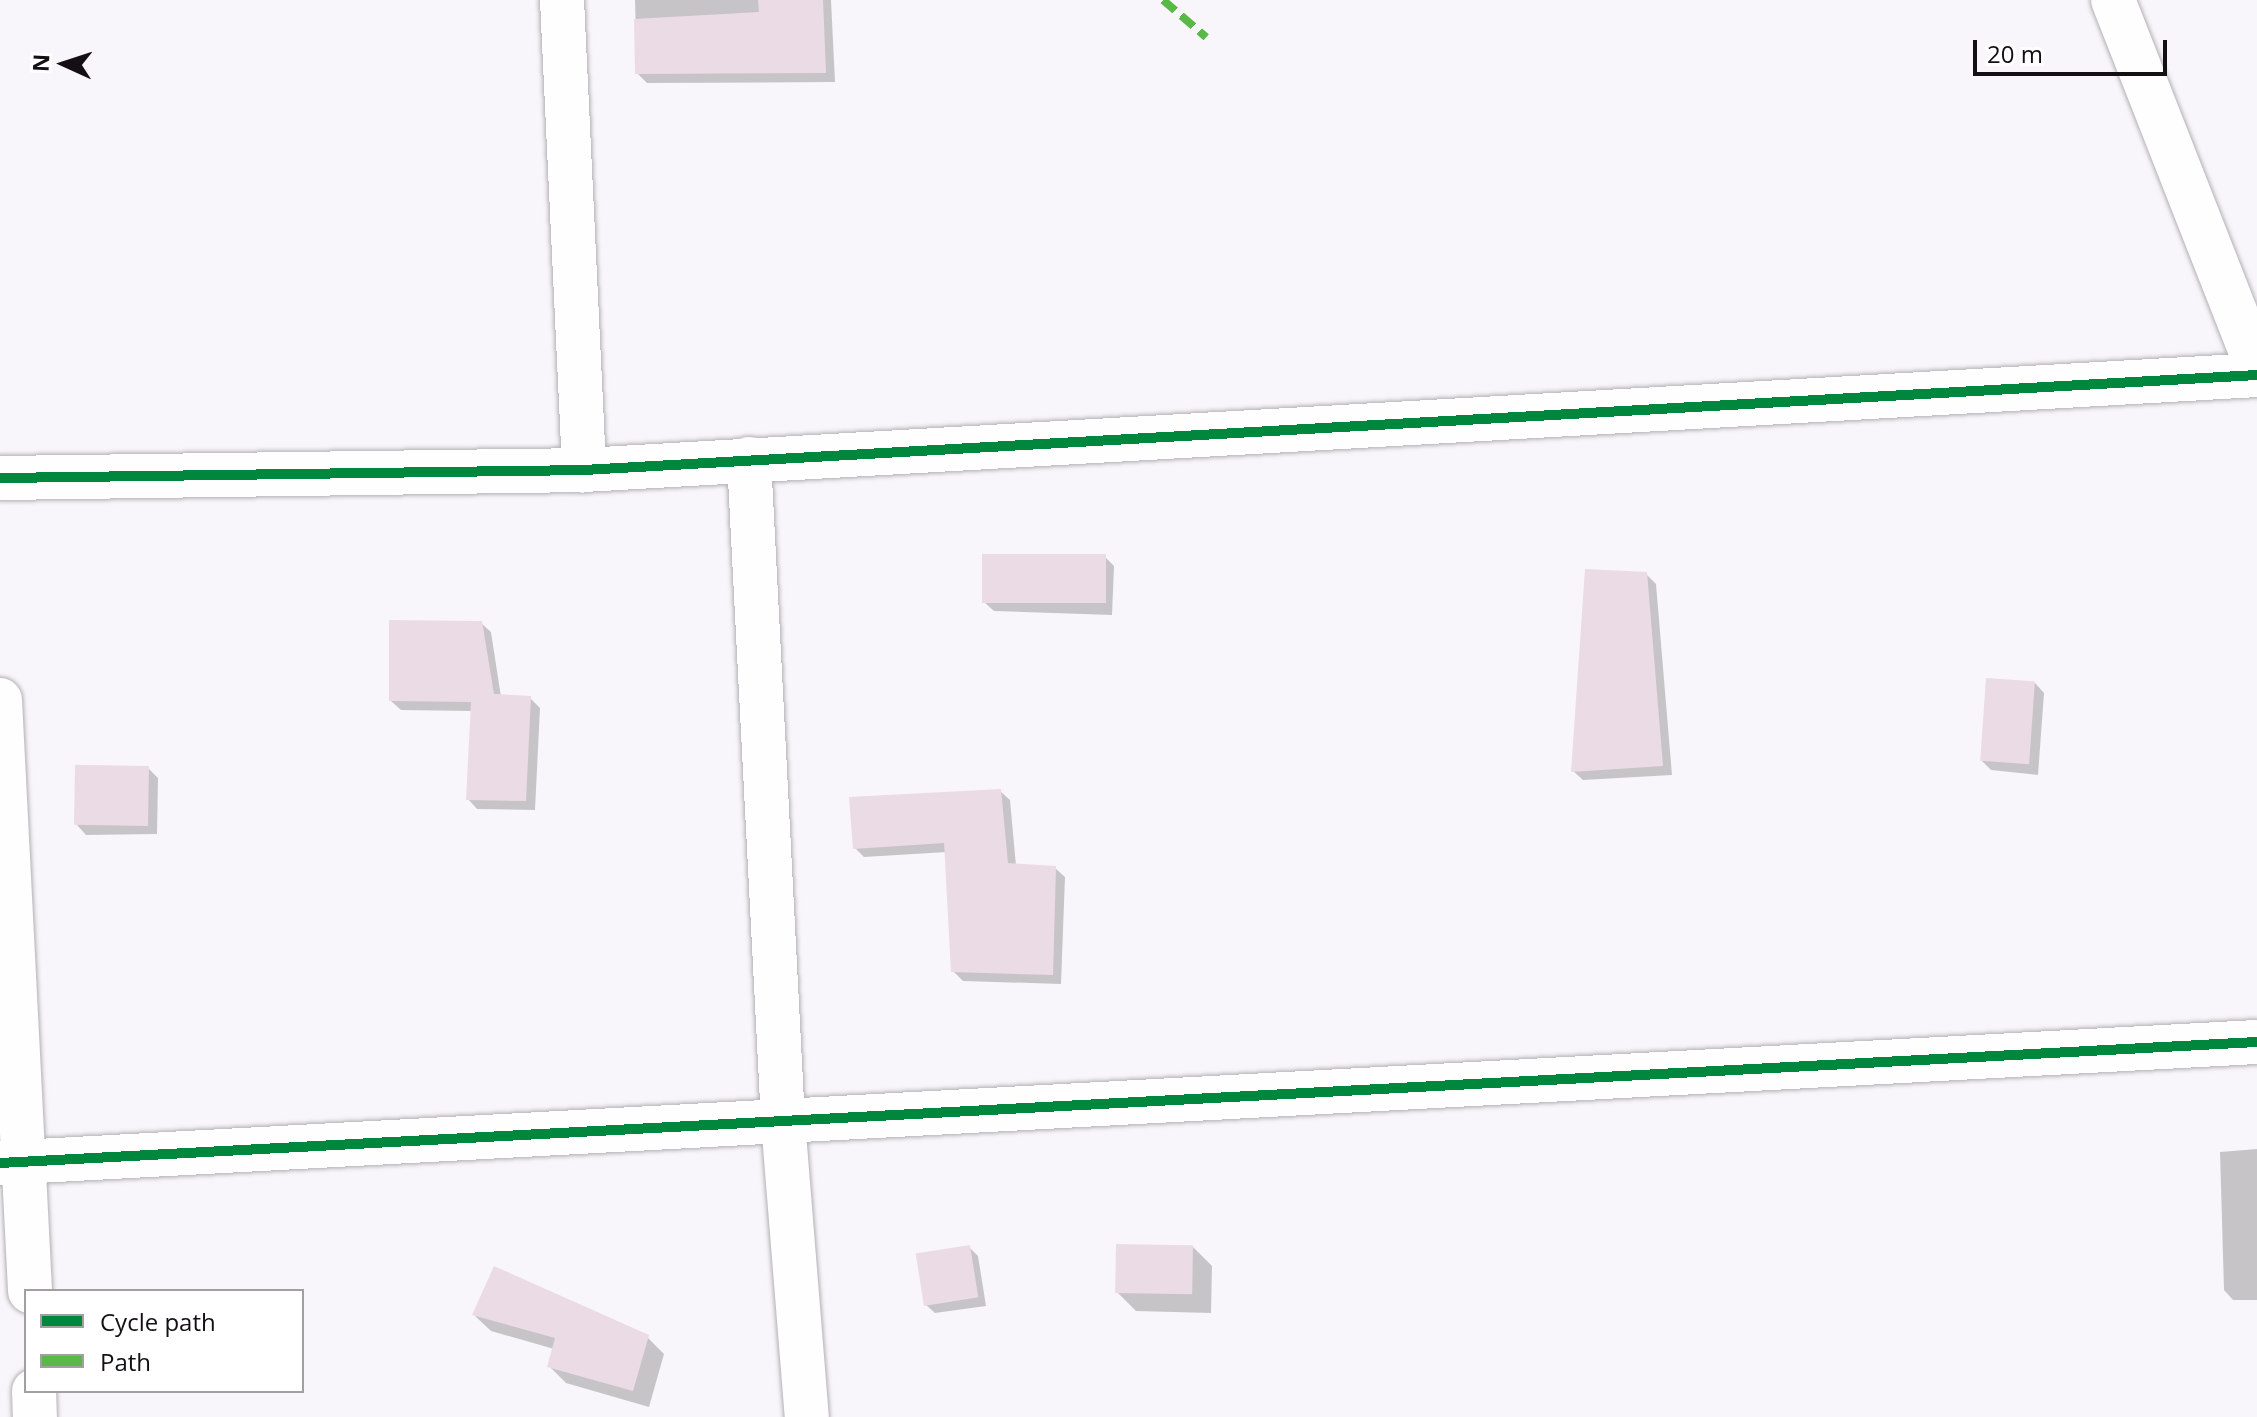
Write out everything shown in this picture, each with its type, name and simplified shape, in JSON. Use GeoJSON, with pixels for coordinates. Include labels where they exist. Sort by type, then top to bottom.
{"type":"FeatureCollection","features":[{"type":"Feature","properties":{"kind":"street"},"geometry":{"type":"LineString","coordinates":[[562,0],[584,470]]}},
{"type":"Feature","properties":{"kind":"street"},"geometry":{"type":"LineString","coordinates":[[2113,0],[2257,367]]}},
{"type":"Feature","properties":{"kind":"street"},"geometry":{"type":"LineString","coordinates":[[0,478],[584,470],[2257,375]]}},
{"type":"Feature","properties":{"kind":"street"},"geometry":{"type":"LineString","coordinates":[[749,459],[783,1121],[807,1417]]}},
{"type":"Feature","properties":{"kind":"street"},"geometry":{"type":"LineString","coordinates":[[0,700],[12,1163],[30,1289]]}},
{"type":"Feature","properties":{"kind":"street"},"geometry":{"type":"LineString","coordinates":[[12,1163],[2257,1042]]}},
{"type":"Feature","properties":{"kind":"street"},"geometry":{"type":"LineString","coordinates":[[34,1393],[35,1417]]}},
{"type":"Feature","properties":{"kind":"building"},"geometry":{"type":"Polygon","coordinates":[[[758,0],[823,0],[826,73],[635,74],[634,19],[759,12],[758,0]]]}},
{"type":"Feature","properties":{"kind":"building"},"geometry":{"type":"Polygon","coordinates":[[[982,554],[1106,554],[1106,603],[982,603],[982,554]]]}},
{"type":"Feature","properties":{"kind":"building"},"geometry":{"type":"Polygon","coordinates":[[[1585,569],[1647,572],[1663,766],[1571,772],[1585,569]]]}},
{"type":"Feature","properties":{"kind":"building"},"geometry":{"type":"Polygon","coordinates":[[[389,620],[482,621],[494,694],[531,696],[526,801],[466,800],[471,702],[389,701],[389,620]]]}},
{"type":"Feature","properties":{"kind":"building"},"geometry":{"type":"Polygon","coordinates":[[[1986,678],[2035,681],[2029,764],[1980,761],[1986,678]]]}},
{"type":"Feature","properties":{"kind":"building"},"geometry":{"type":"Polygon","coordinates":[[[75,765],[149,766],[148,826],[74,825],[75,765]]]}},
{"type":"Feature","properties":{"kind":"building"},"geometry":{"type":"Polygon","coordinates":[[[1001,789],[1008,863],[1056,866],[1053,975],[951,972],[944,843],[853,849],[849,797],[1001,789]]]}},
{"type":"Feature","properties":{"kind":"building"},"geometry":{"type":"Polygon","coordinates":[[[1116,1244],[1193,1245],[1192,1294],[1115,1293],[1116,1244]]]}},
{"type":"Feature","properties":{"kind":"building"},"geometry":{"type":"Polygon","coordinates":[[[970,1245],[978,1297],[924,1306],[916,1254],[970,1245]]]}},
{"type":"Feature","properties":{"kind":"building"},"geometry":{"type":"Polygon","coordinates":[[[494,1266],[649,1335],[633,1391],[547,1367],[555,1338],[472,1315],[494,1266]]]}},
{"type":"Feature","properties":{"kind":"marked path"},"geometry":{"type":"LineString","coordinates":[[1163,0],[1206,37]]}},
{"type":"Feature","properties":{"kind":"cycle path"},"geometry":{"type":"LineString","coordinates":[[0,478],[584,470],[2257,375]]}},
{"type":"Feature","properties":{"kind":"cycle path"},"geometry":{"type":"LineString","coordinates":[[0,1163],[2257,1042]]}}]}
